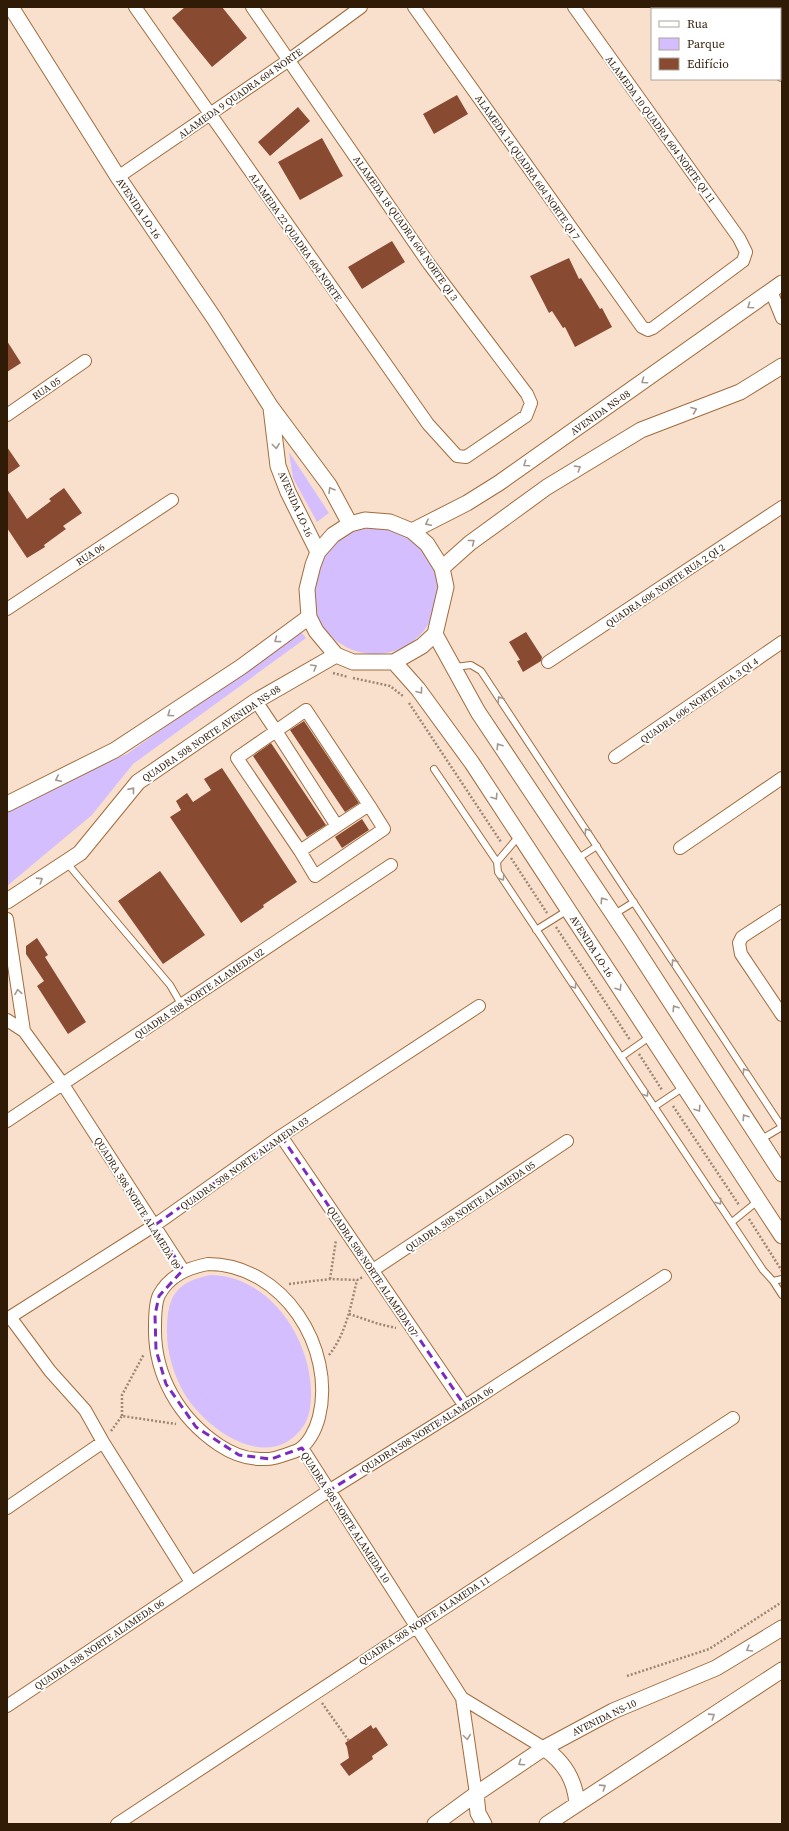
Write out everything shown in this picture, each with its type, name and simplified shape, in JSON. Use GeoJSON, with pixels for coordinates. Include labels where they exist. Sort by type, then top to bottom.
{"type":"FeatureCollection","features":[{"type":"Feature","properties":{"kind":"street","name":"AVENIDA LO-16"},"geometry":{"type":"LineString","coordinates":[[11,7],[118,177],[214,318],[271,408],[329,485],[350,524]]}},
{"type":"Feature","properties":{"kind":"street","name":"ALAMEDA 22 QUADRA 604 NORTE"},"geometry":{"type":"LineString","coordinates":[[135,7],[428,424],[457,456],[466,457]]}},
{"type":"Feature","properties":{"kind":"street","name":"ALAMEDA 18 QUADRA 604 NORTE QI 3"},"geometry":{"type":"LineString","coordinates":[[252,7],[429,264],[527,394],[531,403],[526,416],[466,457]]}},
{"type":"Feature","properties":{"kind":"street","name":"ALAMEDA 9 QUADRA 604 NORTE"},"geometry":{"type":"LineString","coordinates":[[118,177],[289,60],[361,7]]}},
{"type":"Feature","properties":{"kind":"street","name":"ALAMEDA 14 QUADRA 604 NORTE QI 7"},"geometry":{"type":"LineString","coordinates":[[414,7],[642,327],[648,330],[653,328],[743,261],[746,252]]}},
{"type":"Feature","properties":{"kind":"street","name":"ALAMEDA 10 QUADRA 604 NORTE QI 11"},"geometry":{"type":"LineString","coordinates":[[574,7],[740,238],[746,252]]}},
{"type":"Feature","properties":{"kind":"street"},"geometry":{"type":"LineString","coordinates":[[777,287],[782,318]]}},
{"type":"Feature","properties":{"kind":"street","name":"AVENIDA NS-08"},"geometry":{"type":"LineString","coordinates":[[412,531],[467,503],[499,483],[777,287]]}},
{"type":"Feature","properties":{"kind":"street","name":"RUA 05"},"geometry":{"type":"LineString","coordinates":[[7,415],[86,362]]}},
{"type":"Feature","properties":{"kind":"street"},"geometry":{"type":"LineString","coordinates":[[442,568],[470,543],[547,487],[641,430],[740,392],[782,366]]}},
{"type":"Feature","properties":{"kind":"street","name":"AVENIDA LO-16"},"geometry":{"type":"LineString","coordinates":[[271,408],[278,466],[288,492],[318,552]]}},
{"type":"Feature","properties":{"kind":"street","name":"RUA 06"},"geometry":{"type":"LineString","coordinates":[[7,609],[172,500]]}},
{"type":"Feature","properties":{"kind":"street","name":"QUADRA 606 NORTE RUA 2 QI 2"},"geometry":{"type":"LineString","coordinates":[[548,662],[782,507]]}},
{"type":"Feature","properties":{"kind":"street"},"geometry":{"type":"LineString","coordinates":[[365,520],[390,522],[412,531],[427,544],[442,568],[446,587],[435,634],[422,646],[394,662],[353,662],[336,655],[316,631],[309,617],[307,589],[312,564],[318,552],[333,535],[350,524],[365,520]]}},
{"type":"Feature","properties":{"kind":"street"},"geometry":{"type":"LineString","coordinates":[[7,804],[115,750],[241,667],[309,617]]}},
{"type":"Feature","properties":{"kind":"street"},"geometry":{"type":"LineString","coordinates":[[435,634],[452,668],[490,732],[613,915],[782,1174]]}},
{"type":"Feature","properties":{"kind":"street","name":"QUADRA 606 NORTE RUA 3 QI 4"},"geometry":{"type":"LineString","coordinates":[[615,757],[782,642]]}},
{"type":"Feature","properties":{"kind":"street","name":"QUADRA 508 NORTE AVENIDA NS-08"},"geometry":{"type":"LineString","coordinates":[[7,901],[80,853],[138,782],[256,701],[336,655]]}},
{"type":"Feature","properties":{"kind":"street","name":"AVENIDA LO-16"},"geometry":{"type":"LineString","coordinates":[[394,662],[418,689],[472,763],[782,1236]]}},
{"type":"Feature","properties":{"kind":"street"},"geometry":{"type":"LineString","coordinates":[[256,701],[337,826]]}},
{"type":"Feature","properties":{"kind":"street"},"geometry":{"type":"LineString","coordinates":[[306,710],[370,805],[384,829],[315,876],[300,851],[237,758],[276,731],[306,710]]}},
{"type":"Feature","properties":{"kind":"street"},"geometry":{"type":"LineString","coordinates":[[680,848],[782,778]]}},
{"type":"Feature","properties":{"kind":"street"},"geometry":{"type":"LineString","coordinates":[[300,851],[370,805]]}},
{"type":"Feature","properties":{"kind":"street","name":"QUADRA 508 NORTE ALAMEDA 02"},"geometry":{"type":"LineString","coordinates":[[7,1121],[391,865]]}},
{"type":"Feature","properties":{"kind":"street"},"geometry":{"type":"LineString","coordinates":[[782,911],[742,937],[739,943],[741,954],[782,1015]]}},
{"type":"Feature","properties":{"kind":"street"},"geometry":{"type":"LineString","coordinates":[[7,919],[24,1031]]}},
{"type":"Feature","properties":{"kind":"street","name":"QUADRA 508 NORTE ALAMEDA 03"},"geometry":{"type":"LineString","coordinates":[[8,1318],[155,1225],[281,1136],[479,1006]]}},
{"type":"Feature","properties":{"kind":"street"},"geometry":{"type":"LineString","coordinates":[[7,1020],[24,1031]]}},
{"type":"Feature","properties":{"kind":"street","name":"QUADRA 508 NORTE ALAMEDA 09"},"geometry":{"type":"LineString","coordinates":[[24,1031],[62,1083],[183,1270],[166,1285],[159,1296],[156,1315],[155,1335],[160,1368],[166,1384],[175,1400],[196,1427],[224,1448],[250,1458],[271,1459],[302,1448]]}},
{"type":"Feature","properties":{"kind":"street","name":"QUADRA 508 NORTE ALAMEDA 07"},"geometry":{"type":"LineString","coordinates":[[281,1136],[465,1406]]}},
{"type":"Feature","properties":{"kind":"street","name":"QUADRA 508 NORTE ALAMEDA 05"},"geometry":{"type":"LineString","coordinates":[[373,1270],[566,1141]]}},
{"type":"Feature","properties":{"kind":"street","name":"QUADRA 508 NORTE ALAMEDA 10"},"geometry":{"type":"LineString","coordinates":[[183,1270],[208,1264],[222,1264],[239,1269],[270,1285],[287,1301],[304,1323],[317,1351],[323,1396],[317,1426],[302,1448],[462,1698]]}},
{"type":"Feature","properties":{"kind":"street","name":"QUADRA 508 NORTE ALAMEDA 06"},"geometry":{"type":"LineString","coordinates":[[7,1706],[190,1582],[330,1490],[465,1406],[665,1276]]}},
{"type":"Feature","properties":{"kind":"street"},"geometry":{"type":"LineString","coordinates":[[8,1318],[50,1372],[85,1410],[103,1442],[190,1582]]}},
{"type":"Feature","properties":{"kind":"street","name":"QUADRA 508 NORTE ALAMEDA 11"},"geometry":{"type":"LineString","coordinates":[[117,1824],[416,1625],[733,1418]]}},
{"type":"Feature","properties":{"kind":"street"},"geometry":{"type":"LineString","coordinates":[[7,1508],[103,1442]]}},
{"type":"Feature","properties":{"kind":"street","name":"AVENIDA NS-10"},"geometry":{"type":"LineString","coordinates":[[436,1824],[476,1794],[544,1748],[613,1711],[716,1668],[782,1628]]}},
{"type":"Feature","properties":{"kind":"street"},"geometry":{"type":"LineString","coordinates":[[547,1824],[782,1670]]}},
{"type":"Feature","properties":{"kind":"street"},"geometry":{"type":"LineString","coordinates":[[462,1698],[553,1754],[568,1771],[576,1792],[577,1804]]}},
{"type":"Feature","properties":{"kind":"street"},"geometry":{"type":"LineString","coordinates":[[462,1698],[478,1813],[484,1824]]}},
{"type":"Feature","properties":{"kind":"lane"},"geometry":{"type":"LineString","coordinates":[[452,668],[470,665],[482,671],[782,1127],[760,1140]]}},
{"type":"Feature","properties":{"kind":"lane"},"geometry":{"type":"LineString","coordinates":[[434,768],[497,862],[498,872],[536,930],[763,1270],[773,1281],[782,1295]]}},
{"type":"Feature","properties":{"kind":"lane"},"geometry":{"type":"LineString","coordinates":[[497,862],[520,835]]}},
{"type":"Feature","properties":{"kind":"lane"},"geometry":{"type":"LineString","coordinates":[[576,860],[597,846]]}},
{"type":"Feature","properties":{"kind":"lane"},"geometry":{"type":"LineString","coordinates":[[66,862],[170,986],[181,1004]]}},
{"type":"Feature","properties":{"kind":"lane"},"geometry":{"type":"LineString","coordinates":[[613,915],[634,902]]}},
{"type":"Feature","properties":{"kind":"lane"},"geometry":{"type":"LineString","coordinates":[[536,930],[568,910]]}},
{"type":"Feature","properties":{"kind":"lane"},"geometry":{"type":"LineString","coordinates":[[621,1057],[651,1036]]}},
{"type":"Feature","properties":{"kind":"lane"},"geometry":{"type":"LineString","coordinates":[[654,1107],[684,1087]]}},
{"type":"Feature","properties":{"kind":"lane"},"geometry":{"type":"LineString","coordinates":[[732,1222],[759,1200]]}},
{"type":"Feature","properties":{"kind":"lane"},"geometry":{"type":"LineString","coordinates":[[773,1281],[782,1280]]}},
{"type":"Feature","properties":{"kind":"path"},"geometry":{"type":"LineString","coordinates":[[331,673],[390,686],[404,697],[782,1271]]}},
{"type":"Feature","properties":{"kind":"path"},"geometry":{"type":"LineString","coordinates":[[330,1279],[340,1222]]}},
{"type":"Feature","properties":{"kind":"path"},"geometry":{"type":"LineString","coordinates":[[270,1285],[330,1279],[357,1280],[373,1270]]}},
{"type":"Feature","properties":{"kind":"path"},"geometry":{"type":"LineString","coordinates":[[320,1366],[334,1348],[349,1314],[357,1280]]}},
{"type":"Feature","properties":{"kind":"path"},"geometry":{"type":"LineString","coordinates":[[349,1314],[379,1324],[414,1330]]}},
{"type":"Feature","properties":{"kind":"path"},"geometry":{"type":"LineString","coordinates":[[103,1442],[122,1416],[122,1395],[155,1335]]}},
{"type":"Feature","properties":{"kind":"path"},"geometry":{"type":"LineString","coordinates":[[122,1416],[196,1427]]}},
{"type":"Feature","properties":{"kind":"path"},"geometry":{"type":"LineString","coordinates":[[627,1676],[709,1650],[782,1602]]}},
{"type":"Feature","properties":{"kind":"path"},"geometry":{"type":"LineString","coordinates":[[315,1692],[349,1741]]}},
{"type":"Feature","properties":{"kind":"highlighted area"},"geometry":{"type":"Polygon","coordinates":[[[281,1136],[465,1406],[330,1490],[302,1448],[271,1459],[239,1455],[196,1427],[166,1384],[156,1350],[155,1315],[159,1296],[183,1270],[155,1225],[281,1136]]]}},
{"type":"Feature","properties":{"kind":"green space"},"geometry":{"type":"Polygon","coordinates":[[[289,452],[329,513],[317,522],[293,478],[289,452]]]}},
{"type":"Feature","properties":{"kind":"green space"},"geometry":{"type":"Polygon","coordinates":[[[375,528],[399,533],[410,539],[423,551],[433,567],[438,591],[433,615],[427,626],[415,639],[399,649],[375,654],[351,649],[340,643],[327,631],[317,615],[312,591],[317,567],[323,556],[335,543],[351,533],[375,528]]]}},
{"type":"Feature","properties":{"kind":"green space"},"geometry":{"type":"Polygon","coordinates":[[[300,631],[306,638],[133,764],[92,815],[7,886],[7,810],[60,783],[127,754],[300,631]]]}},
{"type":"Feature","properties":{"kind":"green space"},"geometry":{"type":"Polygon","coordinates":[[[210,1275],[231,1278],[250,1286],[267,1297],[282,1313],[294,1331],[303,1350],[309,1371],[311,1391],[310,1411],[305,1424],[288,1441],[272,1447],[255,1447],[238,1441],[222,1432],[207,1420],[194,1407],[180,1385],[171,1361],[167,1336],[168,1316],[172,1298],[182,1286],[199,1278],[210,1275]]]}},
{"type":"Feature","properties":{"kind":"building"},"geometry":{"type":"Polygon","coordinates":[[[185,7],[222,7],[247,38],[212,67],[172,18],[185,7]]]}},
{"type":"Feature","properties":{"kind":"building"},"geometry":{"type":"Polygon","coordinates":[[[457,95],[468,114],[434,134],[423,114],[457,95]]]}},
{"type":"Feature","properties":{"kind":"building"},"geometry":{"type":"Polygon","coordinates":[[[298,107],[310,121],[270,156],[258,142],[298,107]]]}},
{"type":"Feature","properties":{"kind":"building"},"geometry":{"type":"Polygon","coordinates":[[[322,138],[343,176],[300,200],[278,162],[322,138]]]}},
{"type":"Feature","properties":{"kind":"building"},"geometry":{"type":"Polygon","coordinates":[[[392,241],[405,262],[362,289],[348,267],[392,241]]]}},
{"type":"Feature","properties":{"kind":"building"},"geometry":{"type":"Polygon","coordinates":[[[569,258],[579,279],[581,278],[600,309],[602,308],[612,327],[575,347],[565,327],[563,328],[552,311],[549,313],[530,276],[569,258]]]}},
{"type":"Feature","properties":{"kind":"building"},"geometry":{"type":"Polygon","coordinates":[[[7,341],[21,363],[7,372],[7,341]]]}},
{"type":"Feature","properties":{"kind":"building"},"geometry":{"type":"Polygon","coordinates":[[[7,447],[20,466],[7,475],[7,447]]]}},
{"type":"Feature","properties":{"kind":"building"},"geometry":{"type":"Polygon","coordinates":[[[64,488],[82,513],[63,526],[66,529],[44,545],[45,547],[27,558],[7,528],[7,489],[27,519],[51,501],[49,499],[64,488]]]}},
{"type":"Feature","properties":{"kind":"building"},"geometry":{"type":"Polygon","coordinates":[[[526,632],[542,657],[541,661],[523,672],[517,661],[520,660],[509,642],[526,632]]]}},
{"type":"Feature","properties":{"kind":"building"},"geometry":{"type":"Polygon","coordinates":[[[304,721],[359,803],[345,812],[290,730],[304,721]]]}},
{"type":"Feature","properties":{"kind":"building"},"geometry":{"type":"Polygon","coordinates":[[[271,743],[326,825],[307,837],[253,756],[271,743]]]}},
{"type":"Feature","properties":{"kind":"building"},"geometry":{"type":"Polygon","coordinates":[[[222,768],[297,882],[263,905],[264,907],[241,923],[170,817],[181,810],[176,801],[187,793],[193,802],[211,790],[204,779],[222,768]]]}},
{"type":"Feature","properties":{"kind":"building"},"geometry":{"type":"Polygon","coordinates":[[[362,819],[369,830],[342,848],[335,837],[362,819]]]}},
{"type":"Feature","properties":{"kind":"building"},"geometry":{"type":"Polygon","coordinates":[[[160,871],[205,935],[163,964],[118,901],[160,871]]]}},
{"type":"Feature","properties":{"kind":"building"},"geometry":{"type":"Polygon","coordinates":[[[37,938],[48,955],[45,957],[86,1022],[68,1034],[37,986],[44,981],[26,954],[26,946],[37,938]]]}},
{"type":"Feature","properties":{"kind":"building"},"geometry":{"type":"Polygon","coordinates":[[[371,1725],[373,1729],[376,1727],[388,1745],[372,1756],[373,1759],[349,1776],[340,1764],[349,1758],[345,1743],[371,1725]]]}}]}
